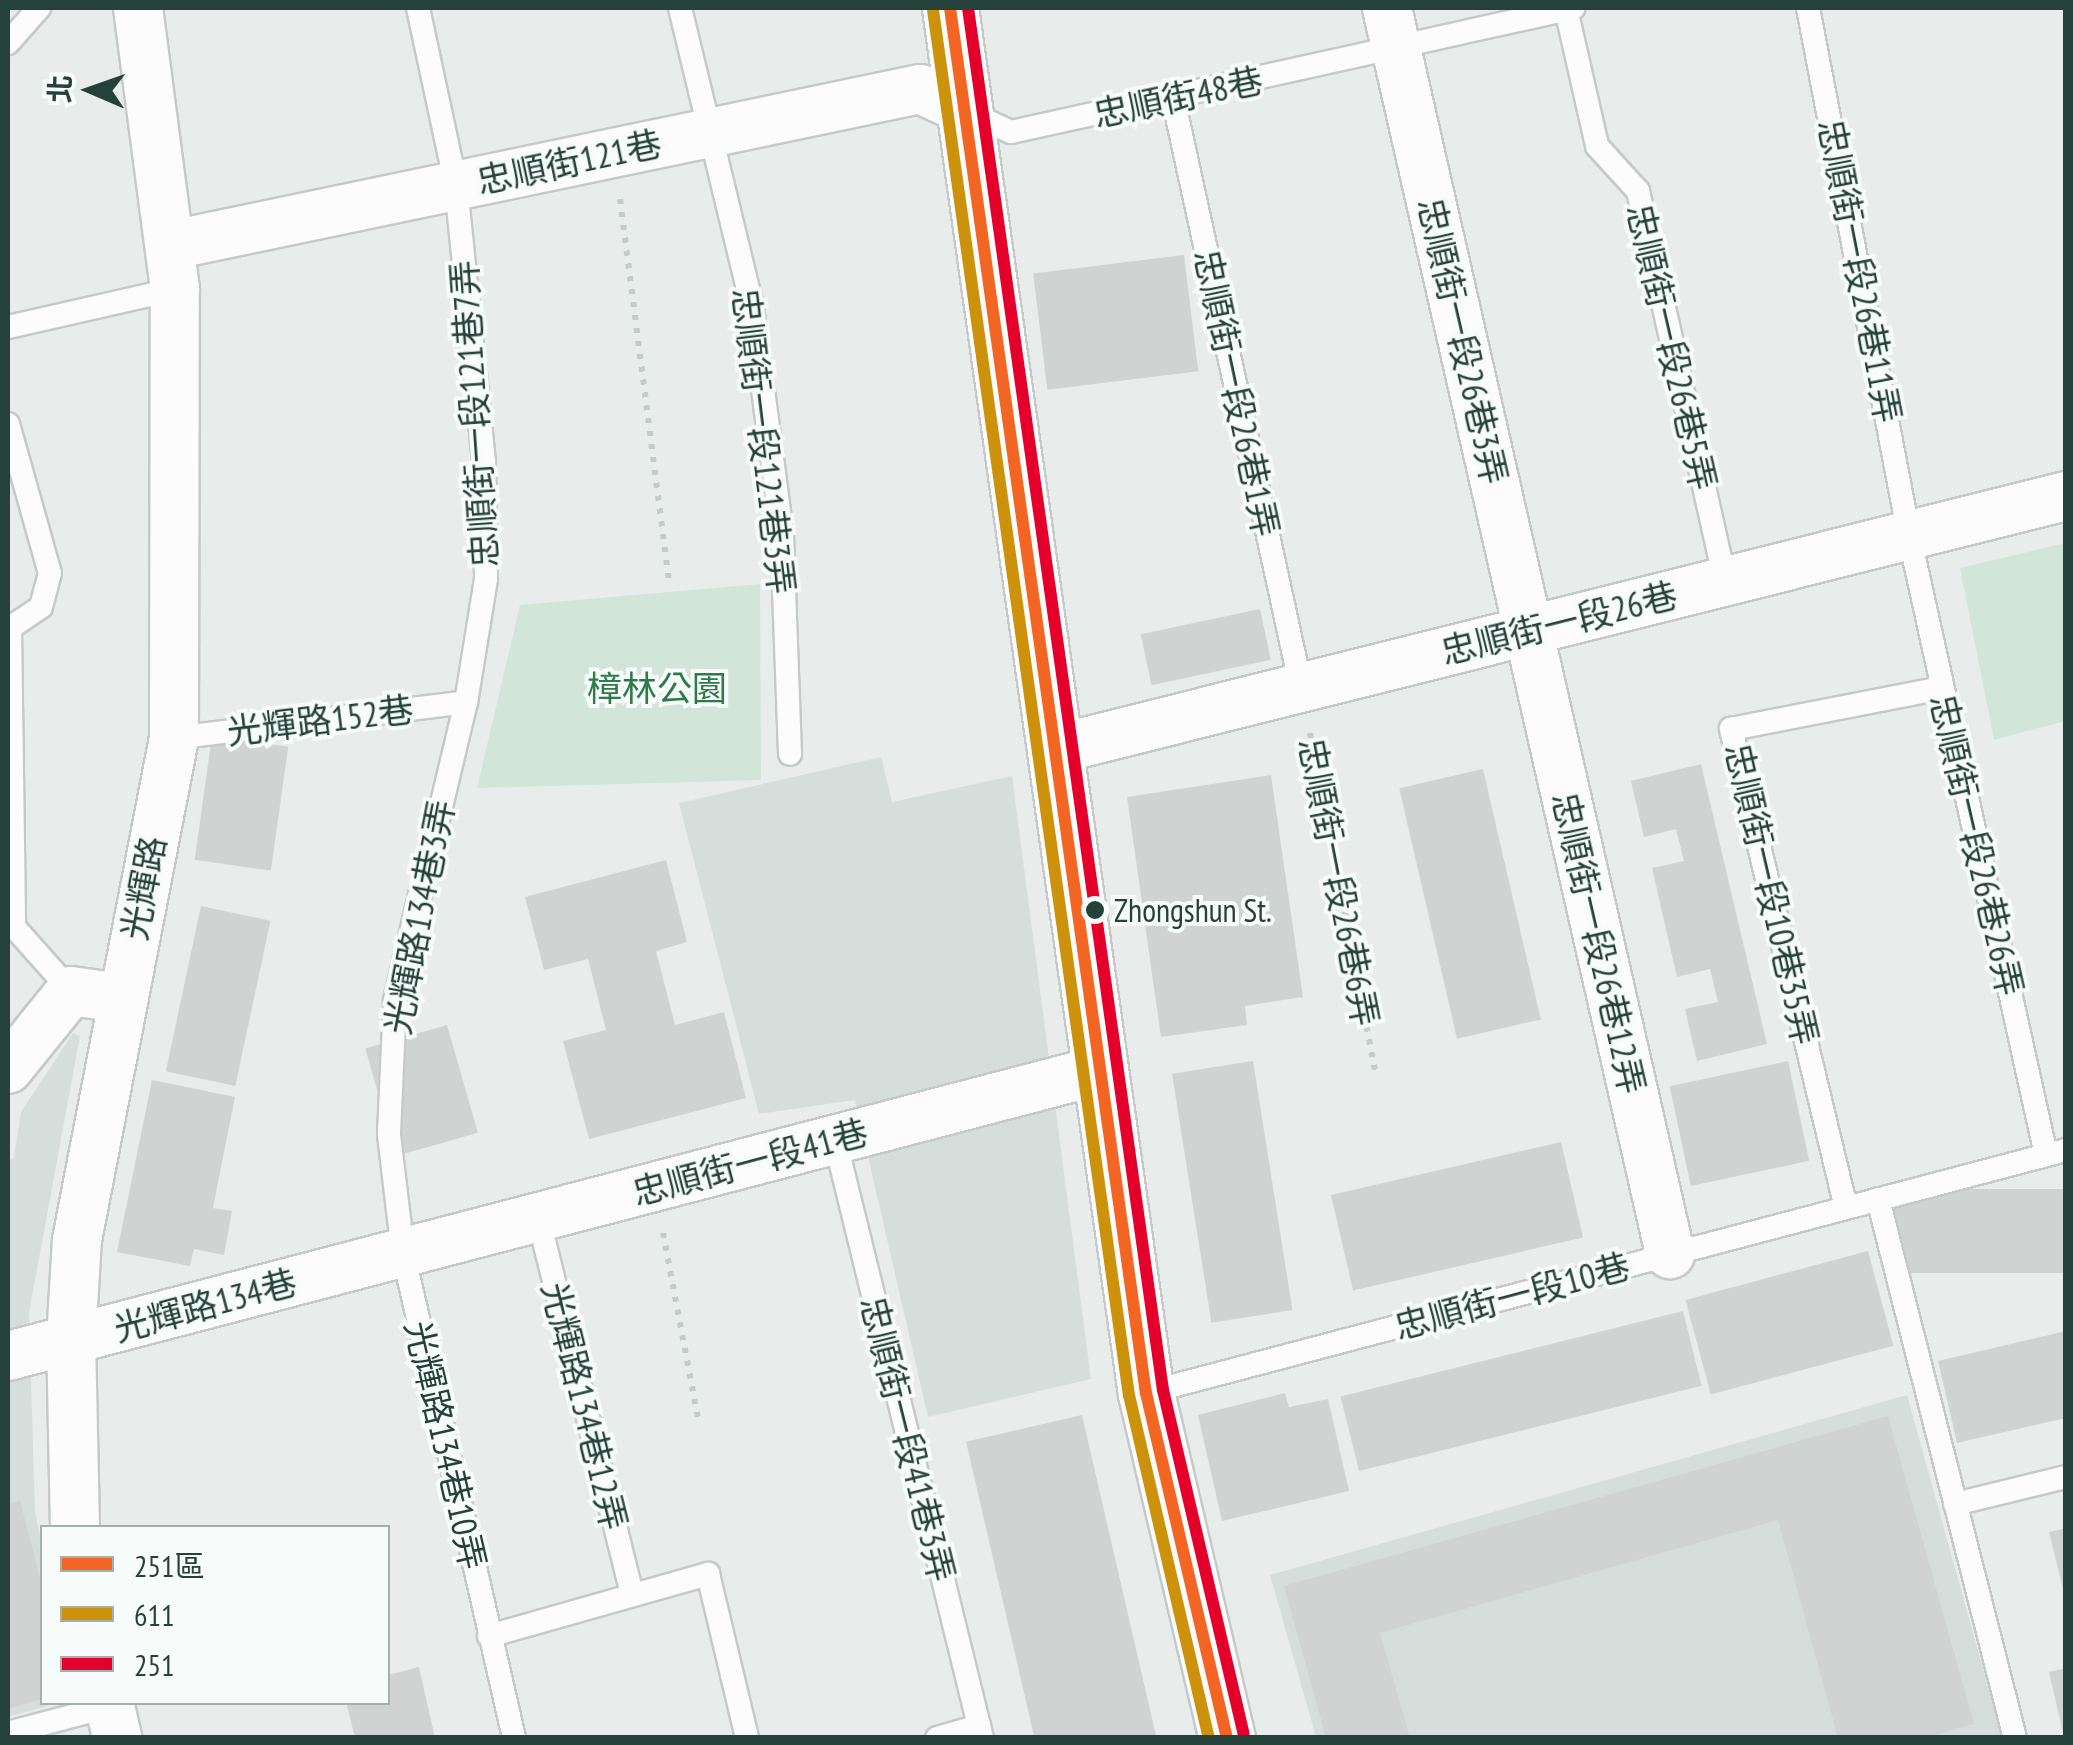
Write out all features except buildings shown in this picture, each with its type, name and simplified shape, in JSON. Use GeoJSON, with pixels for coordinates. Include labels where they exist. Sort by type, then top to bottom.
{"type":"FeatureCollection","features":[{"type":"Feature","properties":{"kind":"street","name":"光輝路"},"geometry":{"type":"LineString","coordinates":[[76,1525],[70,1340],[88,1165],[174,738],[174,267],[138,8]]}},
{"type":"Feature","properties":{"kind":"street"},"geometry":{"type":"LineString","coordinates":[[950,8],[1146,1393],[1227,1738]]}},
{"type":"Feature","properties":{"kind":"street","name":"忠順街一段26巷3弄"},"geometry":{"type":"LineString","coordinates":[[1392,29],[1528,630]]}},
{"type":"Feature","properties":{"kind":"street","name":"忠順街121巷"},"geometry":{"type":"LineString","coordinates":[[174,267],[456,186],[920,89],[963,109]]}},
{"type":"Feature","properties":{"kind":"street","name":"忠順街一段26巷"},"geometry":{"type":"LineString","coordinates":[[1053,750],[2066,496]]}},
{"type":"Feature","properties":{"kind":"street","name":"忠順街一段26巷12弄"},"geometry":{"type":"LineString","coordinates":[[1528,630],[1670,1254]]}},
{"type":"Feature","properties":{"kind":"street"},"geometry":{"type":"LineString","coordinates":[[8,1069],[71,991],[121,998]]}},
{"type":"Feature","properties":{"kind":"street","name":"忠順街一段41巷"},"geometry":{"type":"LineString","coordinates":[[402,1253],[1098,1071]]}},
{"type":"Feature","properties":{"kind":"street","name":"光輝路134巷"},"geometry":{"type":"LineString","coordinates":[[8,1356],[402,1253]]}},
{"type":"Feature","properties":{"kind":"lane"},"geometry":{"type":"LineString","coordinates":[[8,43],[39,8]]}},
{"type":"Feature","properties":{"kind":"lane","name":"忠順街一段121巷7弄"},"geometry":{"type":"LineString","coordinates":[[418,8],[456,186],[484,462],[486,560],[466,702]]}},
{"type":"Feature","properties":{"kind":"lane","name":"忠順街一段121巷3弄"},"geometry":{"type":"LineString","coordinates":[[680,8],[706,133],[752,306],[782,535],[790,754]]}},
{"type":"Feature","properties":{"kind":"lane","name":"忠順街48巷"},"geometry":{"type":"LineString","coordinates":[[963,109],[1011,132],[1173,98],[1392,29],[1570,8]]}},
{"type":"Feature","properties":{"kind":"lane","name":"忠順街一段26巷5弄"},"geometry":{"type":"LineString","coordinates":[[1570,8],[1597,146],[1638,191],[1725,581]]}},
{"type":"Feature","properties":{"kind":"lane","name":"忠順街一段26巷11弄"},"geometry":{"type":"LineString","coordinates":[[1808,8],[1909,535]]}},
{"type":"Feature","properties":{"kind":"lane","name":"忠順街一段26巷1弄"},"geometry":{"type":"LineString","coordinates":[[1173,98],[1302,688]]}},
{"type":"Feature","properties":{"kind":"lane"},"geometry":{"type":"LineString","coordinates":[[8,327],[174,267]]}},
{"type":"Feature","properties":{"kind":"lane"},"geometry":{"type":"LineString","coordinates":[[8,424],[50,573],[42,607],[10,628],[14,927],[71,991]]}},
{"type":"Feature","properties":{"kind":"lane","name":"忠順街一段26巷26弄"},"geometry":{"type":"LineString","coordinates":[[1909,535],[1942,688],[2056,1152]]}},
{"type":"Feature","properties":{"kind":"lane","name":"忠順街一段10巷35弄"},"geometry":{"type":"LineString","coordinates":[[1846,1208],[1732,729],[1942,688]]}},
{"type":"Feature","properties":{"kind":"lane","name":"光輝路152巷"},"geometry":{"type":"LineString","coordinates":[[174,738],[466,702]]}},
{"type":"Feature","properties":{"kind":"lane","name":"光輝路134巷3弄"},"geometry":{"type":"LineString","coordinates":[[402,1253],[389,1135],[395,1000],[466,702]]}},
{"type":"Feature","properties":{"kind":"lane","name":"忠順街一段41巷3弄"},"geometry":{"type":"LineString","coordinates":[[835,1140],[981,1732]]}},
{"type":"Feature","properties":{"kind":"lane","name":"忠順街一段10巷"},"geometry":{"type":"LineString","coordinates":[[1146,1393],[2056,1152]]}},
{"type":"Feature","properties":{"kind":"lane"},"geometry":{"type":"LineString","coordinates":[[1878,1199],[2014,1738]]}},
{"type":"Feature","properties":{"kind":"lane","name":"光輝路134巷12弄"},"geometry":{"type":"LineString","coordinates":[[538,1217],[632,1594]]}},
{"type":"Feature","properties":{"kind":"lane","name":"光輝路134巷10弄"},"geometry":{"type":"LineString","coordinates":[[402,1253],[514,1738]]}},
{"type":"Feature","properties":{"kind":"lane"},"geometry":{"type":"LineString","coordinates":[[1955,1504],[2066,1476]]}},
{"type":"Feature","properties":{"kind":"lane"},"geometry":{"type":"LineString","coordinates":[[489,1636],[708,1574],[748,1738]]}},
{"type":"Feature","properties":{"kind":"lane"},"geometry":{"type":"LineString","coordinates":[[8,1733],[112,1715]]}},
{"type":"Feature","properties":{"kind":"lane"},"geometry":{"type":"LineString","coordinates":[[937,1738],[981,1732]]}},
{"type":"Feature","properties":{"kind":"path"},"geometry":{"type":"LineString","coordinates":[[614,153],[669,580]]}},
{"type":"Feature","properties":{"kind":"path","name":"忠順街一段26巷6弄"},"geometry":{"type":"LineString","coordinates":[[1302,688],[1376,1077]]}},
{"type":"Feature","properties":{"kind":"path"},"geometry":{"type":"LineString","coordinates":[[654,1187],[698,1418]]}},
{"type":"Feature","properties":{"kind":"shaded area"},"geometry":{"type":"Polygon","coordinates":[[[881,757],[892,802],[1012,776],[1091,1379],[928,1417],[855,1100],[759,1114],[679,803],[881,757]]]}},
{"type":"Feature","properties":{"kind":"shaded area"},"geometry":{"type":"Polygon","coordinates":[[[73,1033],[80,1036],[29,1313],[35,1512],[40,1536],[40,1705],[50,1705],[8,1717],[8,1162],[14,1157],[21,1112],[73,1033]]]}},
{"type":"Feature","properties":{"kind":"shaded area"},"geometry":{"type":"Polygon","coordinates":[[[1907,1395],[2002,1737],[1316,1737],[1270,1575],[1907,1395]]]}},
{"type":"Feature","properties":{"kind":"green space"},"geometry":{"type":"Polygon","coordinates":[[[2065,543],[2065,721],[1994,740],[1960,568],[2065,543]]]}},
{"type":"Feature","properties":{"kind":"green space","name":"樟林公園"},"geometry":{"type":"Polygon","coordinates":[[[760,584],[761,780],[477,788],[520,605],[760,584]]]}},
{"type":"Feature","properties":{"kind":"transit line","name":"251區"},"geometry":{"type":"LineString","coordinates":[[950,8],[1146,1393],[1227,1738]]}},
{"type":"Feature","properties":{"kind":"transit line","name":"251"},"geometry":{"type":"LineString","coordinates":[[968,8],[1163,1390],[1244,1734]]}},
{"type":"Feature","properties":{"kind":"transit line","name":"611"},"geometry":{"type":"LineString","coordinates":[[933,10],[1129,1395],[1209,1738]]}},
{"type":"Feature","properties":{"kind":"place","name":"Zhongshun St."},"geometry":{"type":"Point","coordinates":[1095,910]}}]}
